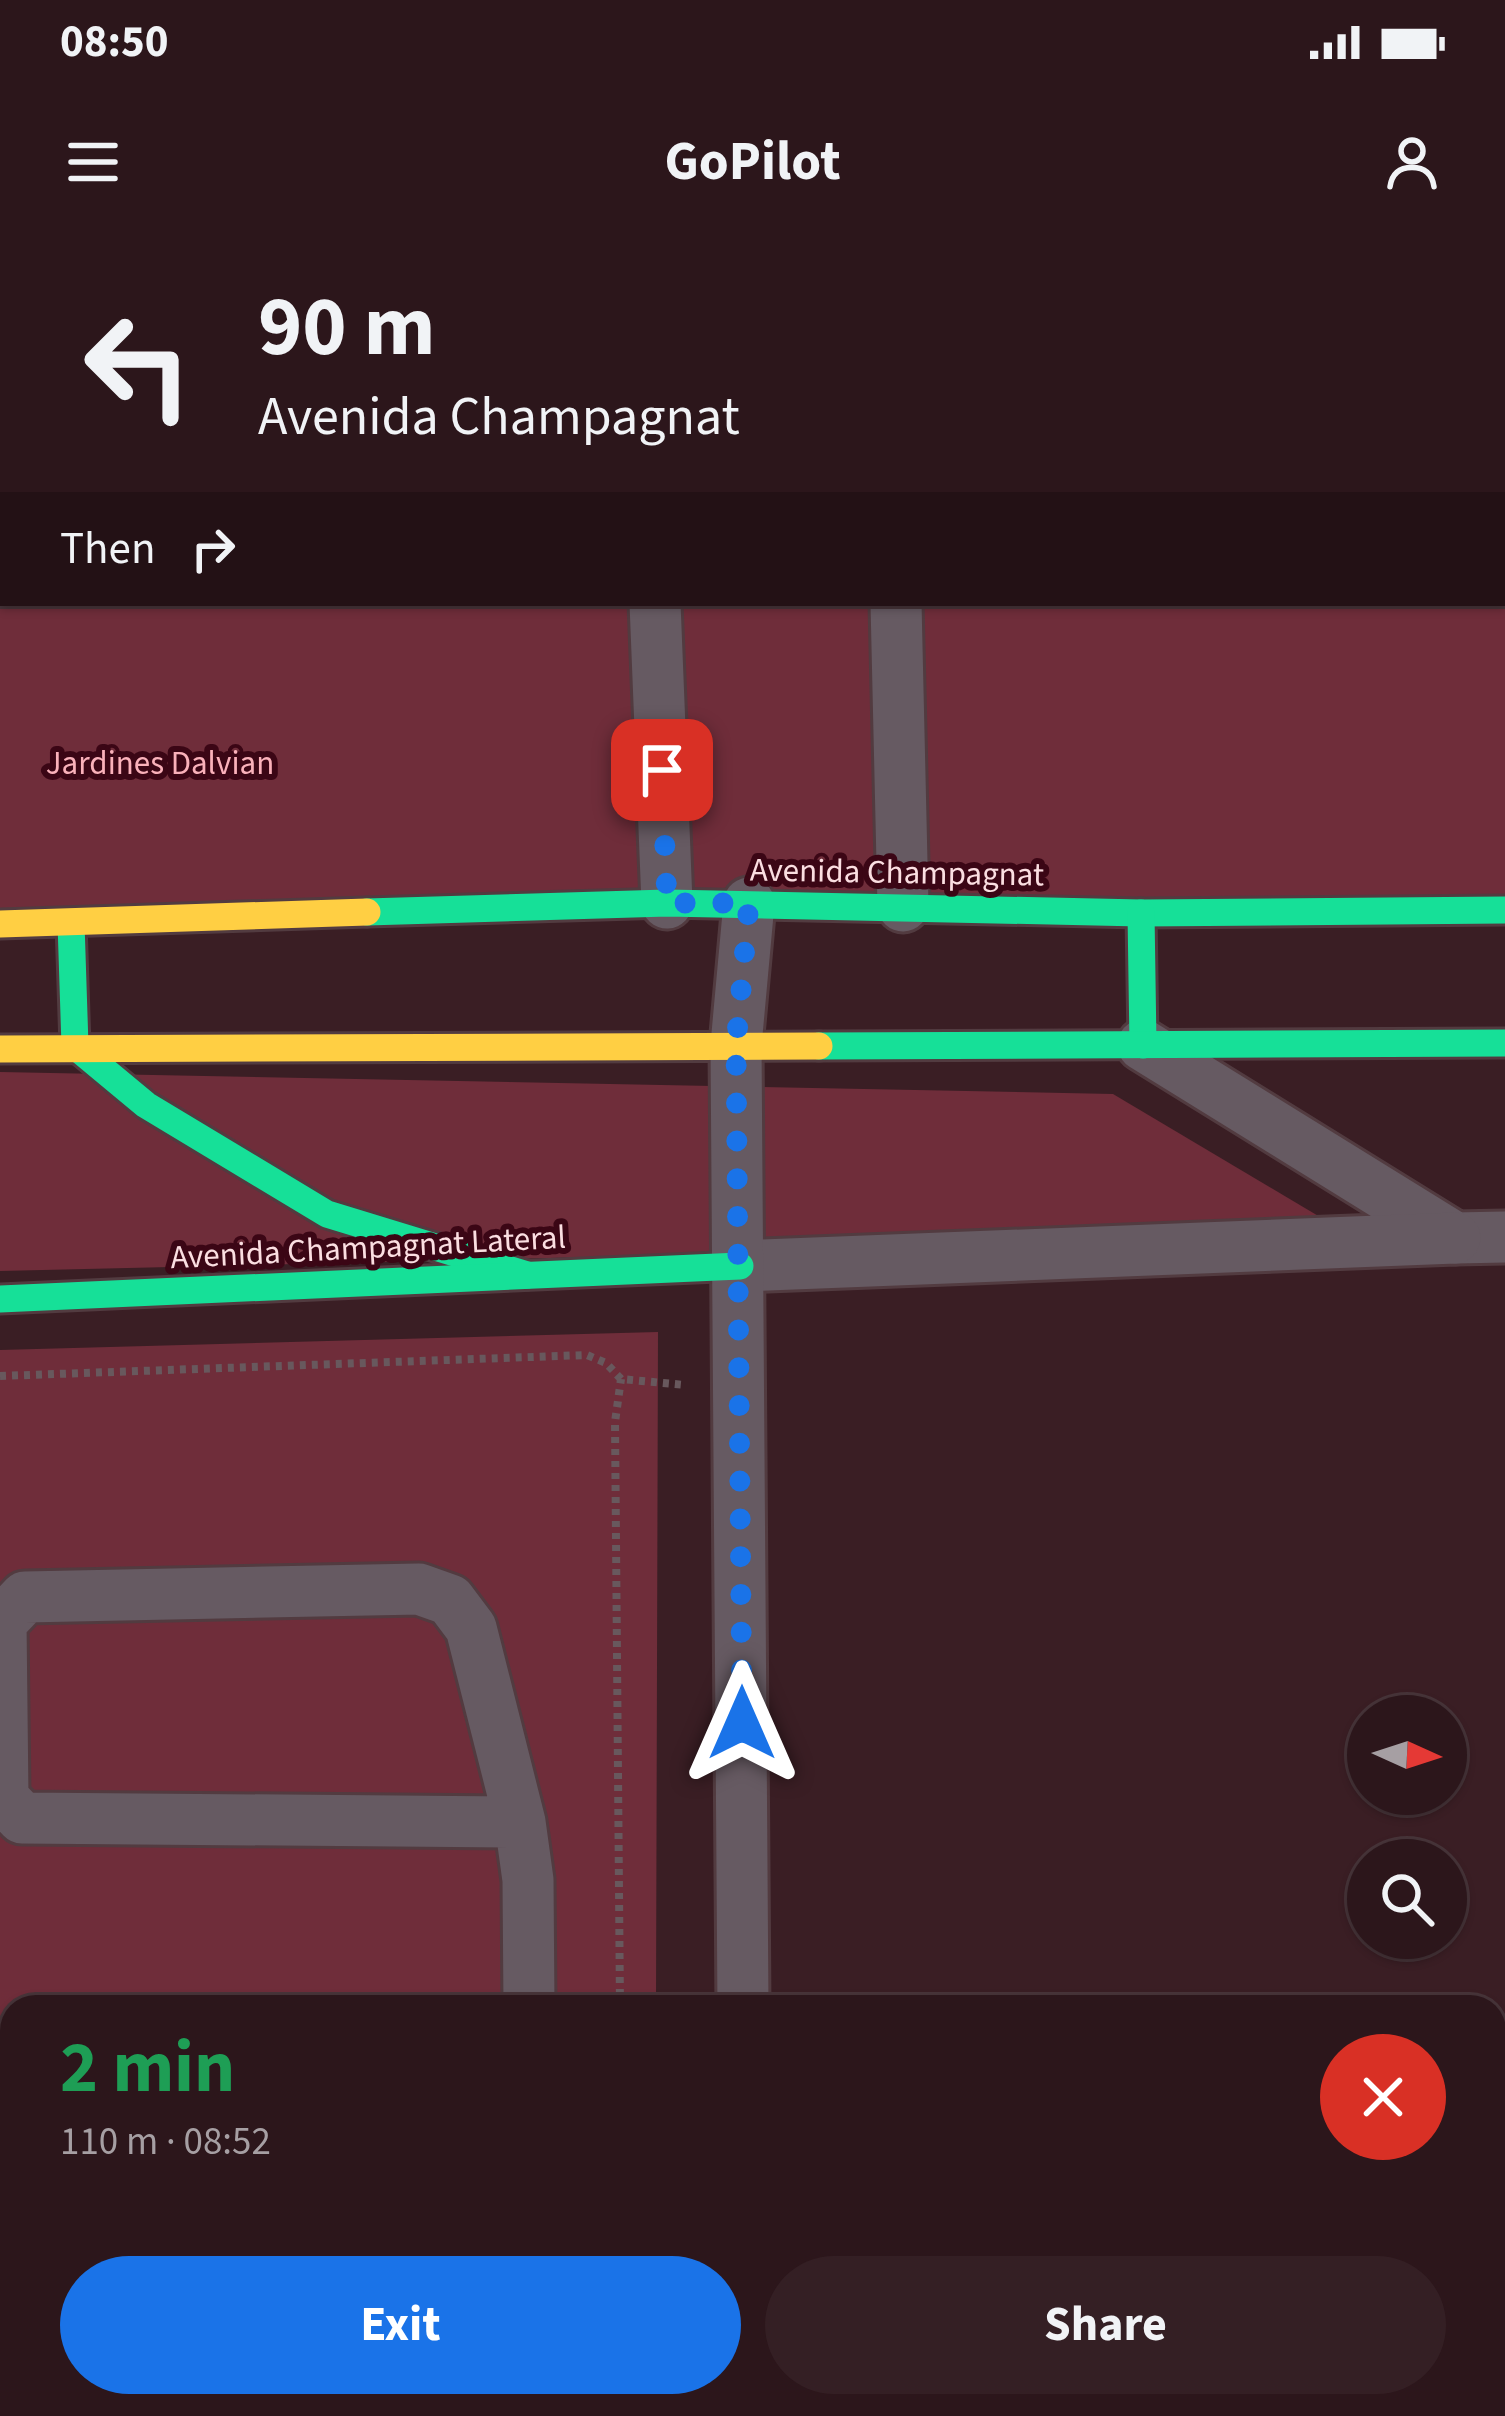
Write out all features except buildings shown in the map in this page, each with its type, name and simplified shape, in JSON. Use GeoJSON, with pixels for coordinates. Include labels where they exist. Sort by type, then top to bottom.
{"type":"FeatureCollection","features":[{"type":"Feature","properties":{"kind":"main road","name":"Avenida Champagnat"},"geometry":{"type":"LineString","coordinates":[[0,924],[667,903],[1141,913],[1505,910]]}},
{"type":"Feature","properties":{"kind":"main road"},"geometry":{"type":"LineString","coordinates":[[1141,913],[1143,1045]]}},
{"type":"Feature","properties":{"kind":"main road"},"geometry":{"type":"LineString","coordinates":[[71,923],[75,1046],[146,1105],[327,1214],[527,1275]]}},
{"type":"Feature","properties":{"kind":"main road"},"geometry":{"type":"LineString","coordinates":[[0,1048],[1505,1043]]}},
{"type":"Feature","properties":{"kind":"main road","name":"Avenida Champagnat Lateral"},"geometry":{"type":"LineString","coordinates":[[0,1298],[740,1266]]}},
{"type":"Feature","properties":{"kind":"street"},"geometry":{"type":"LineString","coordinates":[[655,606],[667,903]]}},
{"type":"Feature","properties":{"kind":"street"},"geometry":{"type":"LineString","coordinates":[[896,606],[903,906]]}},
{"type":"Feature","properties":{"kind":"street"},"geometry":{"type":"LineString","coordinates":[[742,1995],[736,1045],[749,903]]}},
{"type":"Feature","properties":{"kind":"street"},"geometry":{"type":"LineString","coordinates":[[1143,1045],[1480,1238]]}},
{"type":"Feature","properties":{"kind":"street"},"geometry":{"type":"LineString","coordinates":[[740,1266],[1480,1238]]}},
{"type":"Feature","properties":{"kind":"street"},"geometry":{"type":"LineString","coordinates":[[520,1822],[22,1818],[3,1798],[1,1622],[25,1597],[419,1589],[450,1600],[471,1628],[520,1822],[528,1880],[529,1995]]}},
{"type":"Feature","properties":{"kind":"path"},"geometry":{"type":"LineString","coordinates":[[0,1376],[586,1354],[606,1363],[621,1379],[740,1390]]}},
{"type":"Feature","properties":{"kind":"path"},"geometry":{"type":"LineString","coordinates":[[620,1995],[615,1422],[621,1379]]}},
{"type":"Feature","properties":{"kind":"green space","name":"Jardines Dalvian"},"geometry":{"type":"Polygon","coordinates":[[[0,606],[1505,606],[1505,910],[0,924],[0,606]]]}},
{"type":"Feature","properties":{"kind":"green space"},"geometry":{"type":"Polygon","coordinates":[[[0,1072],[1113,1094],[1357,1239],[0,1271],[0,1072]]]}},
{"type":"Feature","properties":{"kind":"green space"},"geometry":{"type":"Polygon","coordinates":[[[658,1332],[656,1995],[0,1995],[0,1350],[658,1332]]]}},
{"type":"Feature","properties":{"kind":"traffic: fast"},"geometry":{"type":"LineString","coordinates":[[367,912],[667,903],[1141,913],[1505,910]]}},
{"type":"Feature","properties":{"kind":"traffic: fast"},"geometry":{"type":"LineString","coordinates":[[1141,913],[1143,1045]]}},
{"type":"Feature","properties":{"kind":"traffic: fast"},"geometry":{"type":"LineString","coordinates":[[71,923],[75,1046],[146,1105],[327,1214],[527,1275]]}},
{"type":"Feature","properties":{"kind":"traffic: fast"},"geometry":{"type":"LineString","coordinates":[[819,1046],[1505,1043]]}},
{"type":"Feature","properties":{"kind":"traffic: fast"},"geometry":{"type":"LineString","coordinates":[[0,1299],[740,1266]]}},
{"type":"Feature","properties":{"kind":"traffic: slow"},"geometry":{"type":"LineString","coordinates":[[0,924],[367,912]]}},
{"type":"Feature","properties":{"kind":"traffic: slow"},"geometry":{"type":"LineString","coordinates":[[0,1049],[819,1046]]}},
{"type":"Feature","properties":{"kind":"route"},"geometry":{"type":"LineString","coordinates":[[662,770],[667,903],[749,903],[736,1045],[742,1723]]}}]}
